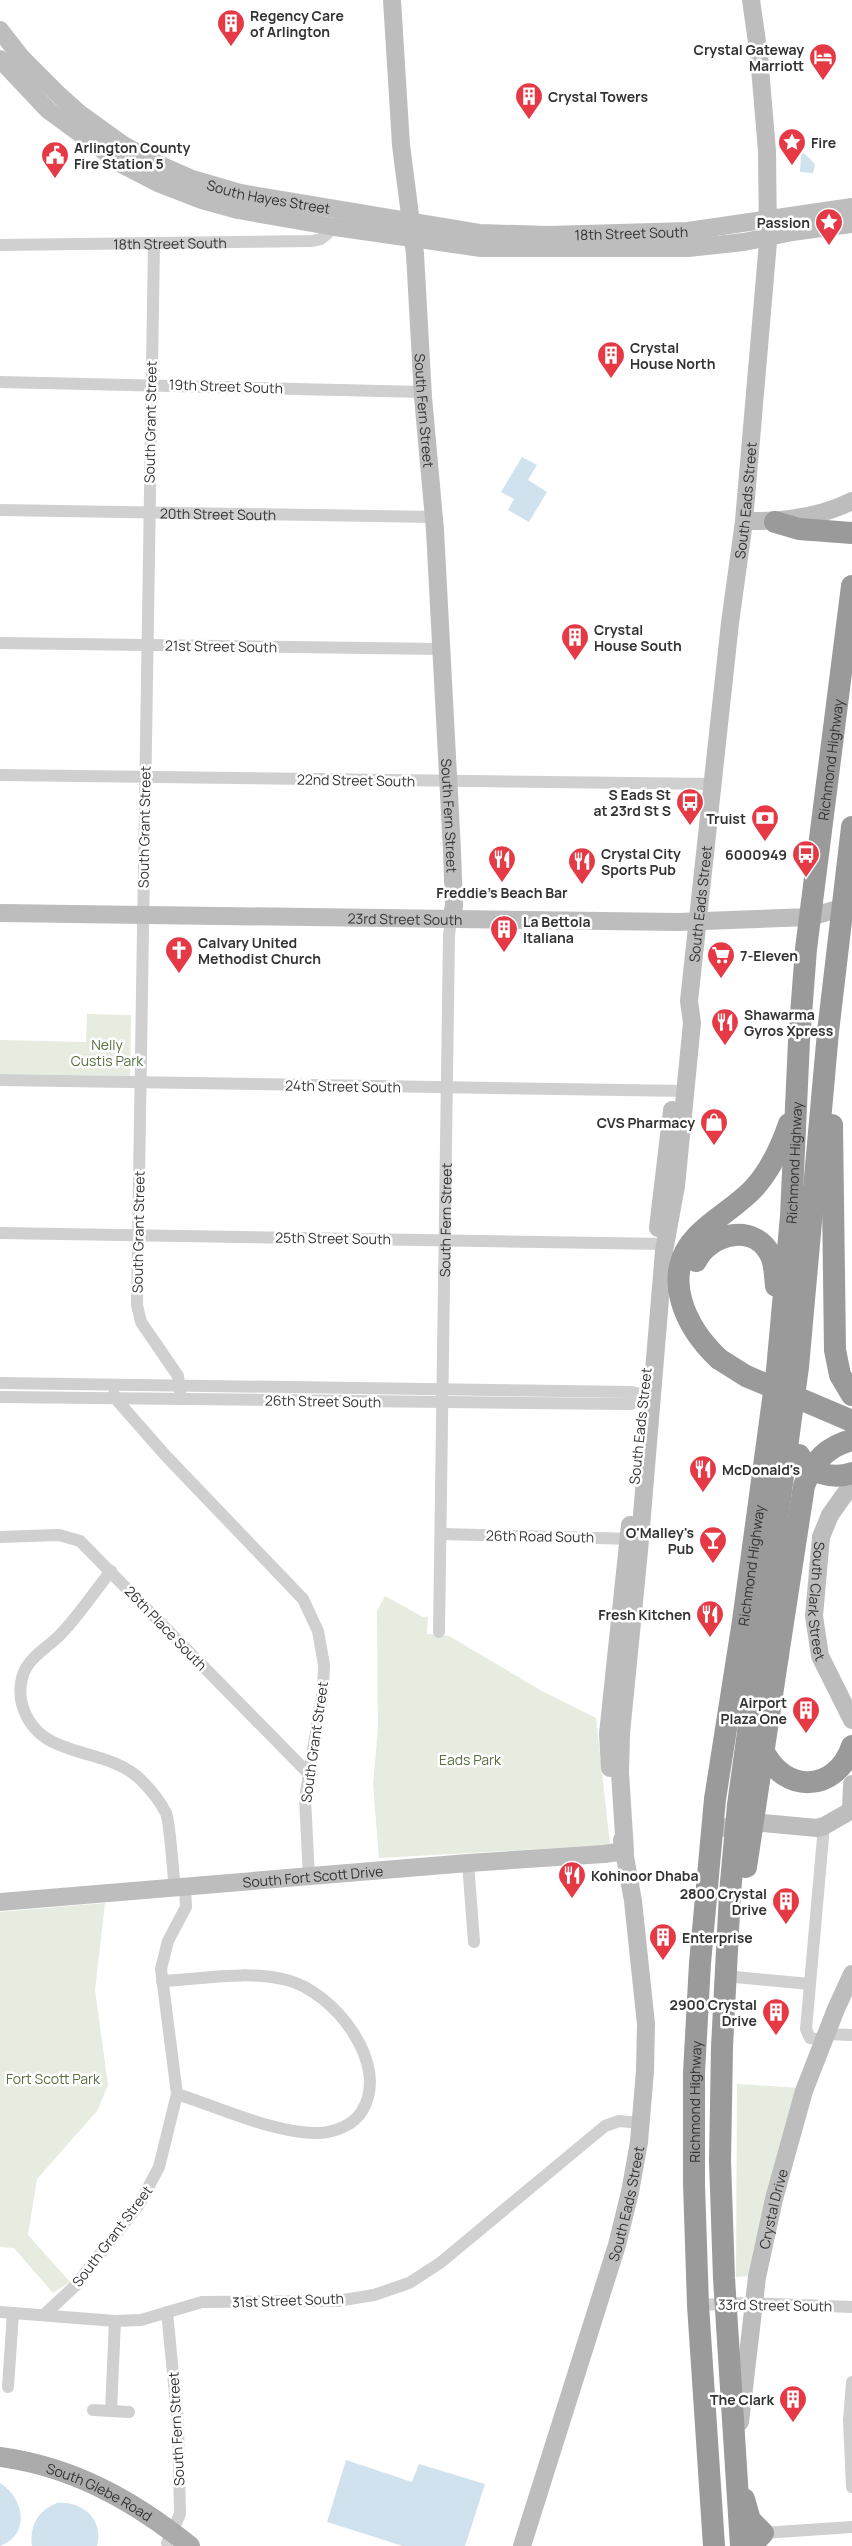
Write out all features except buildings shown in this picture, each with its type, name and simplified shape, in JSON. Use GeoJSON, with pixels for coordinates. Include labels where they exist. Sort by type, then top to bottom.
{"type":"FeatureCollection","features":[{"type":"Feature","properties":{"kind":"highway"},"geometry":{"type":"LineString","coordinates":[[774,522],[799,529],[852,533]]}},
{"type":"Feature","properties":{"kind":"highway","name":"Richmond Highway"},"geometry":{"type":"LineString","coordinates":[[741,2546],[725,2303],[720,2161],[726,1966],[740,1912],[744,1825],[806,1296],[836,918],[852,586]]}},
{"type":"Feature","properties":{"kind":"highway","name":"Richmond Highway"},"geometry":{"type":"LineString","coordinates":[[714,2546],[698,2305],[694,2165],[694,2073],[700,1963],[712,1828],[764,1476],[782,1328],[791,1216],[800,1016],[836,918],[852,827]]}},
{"type":"Feature","properties":{"kind":"highway"},"geometry":{"type":"LineString","coordinates":[[816,1160],[809,1107],[836,918]]}},
{"type":"Feature","properties":{"kind":"highway"},"geometry":{"type":"LineString","coordinates":[[828,1032],[832,1104],[835,1350],[840,1375],[852,1395]]}},
{"type":"Feature","properties":{"kind":"highway"},"geometry":{"type":"LineString","coordinates":[[795,1104],[782,1145],[762,1178],[739,1202],[697,1236],[686,1250],[680,1266],[679,1290],[686,1316],[701,1342],[723,1355],[756,1367],[852,1410]]}},
{"type":"Feature","properties":{"kind":"highway"},"geometry":{"type":"LineString","coordinates":[[782,1328],[774,1264],[770,1253],[763,1245],[750,1236],[734,1234],[718,1239],[704,1248],[693,1270],[692,1288],[699,1316],[723,1355],[746,1376],[852,1422]]}},
{"type":"Feature","properties":{"kind":"highway"},"geometry":{"type":"LineString","coordinates":[[790,1433],[800,1457],[808,1467],[833,1476],[852,1473]]}},
{"type":"Feature","properties":{"kind":"highway"},"geometry":{"type":"LineString","coordinates":[[744,1825],[763,1750],[806,1479],[817,1461],[828,1450],[852,1440]]}},
{"type":"Feature","properties":{"kind":"highway"},"geometry":{"type":"LineString","coordinates":[[763,1750],[770,1764],[779,1773],[796,1782],[809,1783],[822,1780],[834,1773],[844,1762],[852,1746]]}},
{"type":"Feature","properties":{"kind":"highway"},"geometry":{"type":"LineString","coordinates":[[737,2477],[757,2540]]}},
{"type":"Feature","properties":{"kind":"main road","name":"South Glebe Road"},"geometry":{"type":"LineString","coordinates":[[0,2457],[52,2468],[94,2483],[126,2500],[170,2540]]}},
{"type":"Feature","properties":{"kind":"main road","name":"South Glebe Road"},"geometry":{"type":"LineString","coordinates":[[0,2469],[36,2476],[94,2497],[170,2540],[190,2546]]}},
{"type":"Feature","properties":{"kind":"street","name":"South Fern Street"},"geometry":{"type":"LineString","coordinates":[[392,0],[401,145],[412,230],[434,517],[454,906],[449,935],[439,1632]]}},
{"type":"Feature","properties":{"kind":"street","name":"South Eads Street"},"geometry":{"type":"LineString","coordinates":[[522,2546],[622,2227],[634,2176],[646,2071],[645,2016],[625,1851],[617,1821],[608,1743],[623,1648],[661,1244],[676,1186],[681,1022],[689,1001],[712,784],[744,522],[769,228],[763,108],[750,0]]}},
{"type":"Feature","properties":{"kind":"street","name":"South Hayes Street"},"geometry":{"type":"LineString","coordinates":[[0,30],[21,57],[79,113],[128,147],[158,164],[192,179],[240,194],[412,230]]}},
{"type":"Feature","properties":{"kind":"street","name":"South Hayes Street"},"geometry":{"type":"LineString","coordinates":[[0,59],[29,91],[62,120],[123,165],[158,182],[202,200],[238,210],[335,227],[412,230]]}},
{"type":"Feature","properties":{"kind":"street","name":"18th Street South"},"geometry":{"type":"LineString","coordinates":[[769,228],[852,206]]}},
{"type":"Feature","properties":{"kind":"street","name":"18th Street South"},"geometry":{"type":"LineString","coordinates":[[412,230],[549,235],[852,224]]}},
{"type":"Feature","properties":{"kind":"street","name":"18th Street South"},"geometry":{"type":"LineString","coordinates":[[0,245],[312,241],[321,239],[335,227]]}},
{"type":"Feature","properties":{"kind":"street","name":"South Grant Street"},"geometry":{"type":"LineString","coordinates":[[154,243],[137,1305],[140,1322],[178,1376],[181,1399]]}},
{"type":"Feature","properties":{"kind":"street","name":"19th Street South"},"geometry":{"type":"LineString","coordinates":[[0,382],[151,384],[423,392]]}},
{"type":"Feature","properties":{"kind":"street"},"geometry":{"type":"LineString","coordinates":[[744,522],[774,522],[821,513],[852,501]]}},
{"type":"Feature","properties":{"kind":"street","name":"20th Street South"},"geometry":{"type":"LineString","coordinates":[[0,510],[434,517]]}},
{"type":"Feature","properties":{"kind":"street","name":"21st Street South"},"geometry":{"type":"LineString","coordinates":[[0,643],[442,649]]}},
{"type":"Feature","properties":{"kind":"street","name":"22nd Street South"},"geometry":{"type":"LineString","coordinates":[[0,775],[712,784]]}},
{"type":"Feature","properties":{"kind":"street","name":"23rd Street South"},"geometry":{"type":"LineString","coordinates":[[0,913],[698,921],[836,918]]}},
{"type":"Feature","properties":{"kind":"street","name":"24th Street South"},"geometry":{"type":"LineString","coordinates":[[0,1080],[680,1091]]}},
{"type":"Feature","properties":{"kind":"street","name":"25th Street South"},"geometry":{"type":"LineString","coordinates":[[0,1233],[661,1244]]}},
{"type":"Feature","properties":{"kind":"street","name":"26th Street South"},"geometry":{"type":"LineString","coordinates":[[0,1383],[179,1385],[443,1396]]}},
{"type":"Feature","properties":{"kind":"street","name":"South Grant Street"},"geometry":{"type":"LineString","coordinates":[[112,1385],[115,1398],[166,1456],[303,1599],[318,1631],[324,1665],[323,1690],[305,1798],[309,1878]]}},
{"type":"Feature","properties":{"kind":"street","name":"26th Street South"},"geometry":{"type":"LineString","coordinates":[[0,1398],[181,1399],[632,1392],[648,1397]]}},
{"type":"Feature","properties":{"kind":"street","name":"South Clark Street"},"geometry":{"type":"LineString","coordinates":[[852,1484],[830,1514],[821,1537],[814,1616],[820,1656],[852,1720]]}},
{"type":"Feature","properties":{"kind":"street","name":"26th Road South"},"geometry":{"type":"LineString","coordinates":[[440,1534],[634,1539]]}},
{"type":"Feature","properties":{"kind":"street","name":"26th Place South"},"geometry":{"type":"LineString","coordinates":[[0,1537],[59,1535],[80,1542],[111,1571],[308,1772]]}},
{"type":"Feature","properties":{"kind":"street","name":"South Grant Street"},"geometry":{"type":"LineString","coordinates":[[45,2314],[76,2285],[144,2197],[159,2167],[178,2094],[162,1981],[163,1955],[186,1907],[180,1887],[167,1814],[142,1780],[127,1768],[108,1760],[51,1743],[37,1733],[27,1720],[20,1696],[26,1669],[35,1657],[60,1636],[111,1571]]}},
{"type":"Feature","properties":{"kind":"street"},"geometry":{"type":"LineString","coordinates":[[712,1828],[763,1823],[809,1828],[824,1826],[851,1810],[852,1784]]}},
{"type":"Feature","properties":{"kind":"street"},"geometry":{"type":"LineString","coordinates":[[824,1826],[806,2032],[810,2038],[852,2035]]}},
{"type":"Feature","properties":{"kind":"street","name":"South Fort Scott Drive"},"geometry":{"type":"LineString","coordinates":[[0,1902],[625,1851]]}},
{"type":"Feature","properties":{"kind":"street"},"geometry":{"type":"LineString","coordinates":[[468,1863],[474,1942]]}},
{"type":"Feature","properties":{"kind":"street"},"geometry":{"type":"LineString","coordinates":[[726,1966],[810,1984]]}},
{"type":"Feature","properties":{"kind":"street","name":"Crystal Drive"},"geometry":{"type":"LineString","coordinates":[[735,2453],[757,2277],[774,2199],[804,2091],[852,1974]]}},
{"type":"Feature","properties":{"kind":"street"},"geometry":{"type":"LineString","coordinates":[[162,1981],[249,1976],[268,1977],[287,1980],[316,1993],[332,2005],[363,2052],[371,2077],[368,2101],[359,2116],[348,2125],[321,2133],[303,2132],[264,2123],[178,2094]]}},
{"type":"Feature","properties":{"kind":"street","name":"31st Street South"},"geometry":{"type":"LineString","coordinates":[[0,2312],[141,2320],[202,2302],[337,2300],[374,2294],[409,2283],[440,2263],[601,2129],[614,2122],[641,2123]]}},
{"type":"Feature","properties":{"kind":"street","name":"33rd Street South"},"geometry":{"type":"LineString","coordinates":[[698,2305],[754,2303],[852,2307]]}},
{"type":"Feature","properties":{"kind":"street","name":"South Fern Street"},"geometry":{"type":"LineString","coordinates":[[167,2312],[179,2445],[180,2514],[170,2540]]}},
{"type":"Feature","properties":{"kind":"street"},"geometry":{"type":"LineString","coordinates":[[8,2387],[13,2313]]}},
{"type":"Feature","properties":{"kind":"street"},"geometry":{"type":"LineString","coordinates":[[111,2411],[116,2320]]}},
{"type":"Feature","properties":{"kind":"street"},"geometry":{"type":"LineString","coordinates":[[852,2382],[849,2435],[852,2487]]}},
{"type":"Feature","properties":{"kind":"street"},"geometry":{"type":"LineString","coordinates":[[93,2410],[129,2412]]}},
{"type":"Feature","properties":{"kind":"street"},"geometry":{"type":"LineString","coordinates":[[757,2540],[852,2527]]}},
{"type":"Feature","properties":{"kind":"green space","name":"Nelly Custis Park"},"geometry":{"type":"Polygon","coordinates":[[[87,1014],[131,1015],[130,1076],[0,1074],[0,1040],[86,1042],[87,1014]]]}},
{"type":"Feature","properties":{"kind":"green space","name":"Eads Park"},"geometry":{"type":"Polygon","coordinates":[[[385,1596],[423,1617],[428,1617],[427,1634],[449,1636],[542,1691],[596,1718],[610,1845],[379,1858],[373,1784],[378,1729],[377,1611],[385,1596]]]}},
{"type":"Feature","properties":{"kind":"green space","name":"Fort Scott Park"},"geometry":{"type":"Polygon","coordinates":[[[105,1903],[95,1990],[108,2085],[97,2111],[37,2179],[28,2235],[70,2282],[53,2293],[14,2248],[0,2247],[0,1912],[105,1903]]]}},
{"type":"Feature","properties":{"kind":"green space"},"geometry":{"type":"Polygon","coordinates":[[[737,2084],[800,2088],[750,2276],[736,2277],[737,2084]]]}},
{"type":"Feature","properties":{"kind":"water"},"geometry":{"type":"Polygon","coordinates":[[[804,153],[815,164],[813,173],[800,172],[801,155],[804,153]]]}},
{"type":"Feature","properties":{"kind":"water"},"geometry":{"type":"Polygon","coordinates":[[[522,457],[537,465],[528,480],[547,492],[529,522],[508,510],[514,499],[501,492],[522,457]]]}},
{"type":"Feature","properties":{"kind":"water"},"geometry":{"type":"Polygon","coordinates":[[[346,2460],[412,2482],[419,2464],[485,2484],[465,2546],[403,2546],[327,2522],[346,2460]]]}},
{"type":"Feature","properties":{"kind":"water"},"geometry":{"type":"Polygon","coordinates":[[[0,2483],[14,2497],[19,2506],[21,2516],[20,2525],[16,2533],[10,2540],[0,2546],[0,2483]]]}},
{"type":"Feature","properties":{"kind":"water"},"geometry":{"type":"Polygon","coordinates":[[[57,2503],[75,2505],[89,2514],[97,2528],[97,2546],[32,2546],[31,2538],[36,2520],[45,2510],[57,2503]]]}},
{"type":"Feature","properties":{"kind":"place","name":"Regency Care of Arlington"},"geometry":{"type":"Point","coordinates":[231,47]}},
{"type":"Feature","properties":{"kind":"place","name":"Crystal Gateway Marriott"},"geometry":{"type":"Point","coordinates":[823,81]}},
{"type":"Feature","properties":{"kind":"place","name":"Crystal Towers"},"geometry":{"type":"Point","coordinates":[529,120]}},
{"type":"Feature","properties":{"kind":"place","name":"Fire"},"geometry":{"type":"Point","coordinates":[792,166]}},
{"type":"Feature","properties":{"kind":"place","name":"Arlington County Fire Station 5"},"geometry":{"type":"Point","coordinates":[55,179]}},
{"type":"Feature","properties":{"kind":"place","name":"Passion"},"geometry":{"type":"Point","coordinates":[829,246]}},
{"type":"Feature","properties":{"kind":"place","name":"Crystal House North"},"geometry":{"type":"Point","coordinates":[611,379]}},
{"type":"Feature","properties":{"kind":"place","name":"Crystal House South"},"geometry":{"type":"Point","coordinates":[575,661]}},
{"type":"Feature","properties":{"kind":"place","name":"S Eads St at 23rd St S"},"geometry":{"type":"Point","coordinates":[690,826]}},
{"type":"Feature","properties":{"kind":"place","name":"Truist"},"geometry":{"type":"Point","coordinates":[765,842]}},
{"type":"Feature","properties":{"kind":"place","name":"6000949"},"geometry":{"type":"Point","coordinates":[806,878]}},
{"type":"Feature","properties":{"kind":"place","name":"Freddie's Beach Bar"},"geometry":{"type":"Point","coordinates":[502,883]}},
{"type":"Feature","properties":{"kind":"place","name":"Crystal City Sports Pub"},"geometry":{"type":"Point","coordinates":[582,885]}},
{"type":"Feature","properties":{"kind":"place","name":"La Bettola Italiana"},"geometry":{"type":"Point","coordinates":[504,953]}},
{"type":"Feature","properties":{"kind":"place","name":"Calvary United Methodist Church"},"geometry":{"type":"Point","coordinates":[179,974]}},
{"type":"Feature","properties":{"kind":"place","name":"7-Eleven"},"geometry":{"type":"Point","coordinates":[721,979]}},
{"type":"Feature","properties":{"kind":"place","name":"Shawarma Gyros Xpress"},"geometry":{"type":"Point","coordinates":[725,1046]}},
{"type":"Feature","properties":{"kind":"place","name":"CVS Pharmacy"},"geometry":{"type":"Point","coordinates":[714,1146]}},
{"type":"Feature","properties":{"kind":"place","name":"McDonald's"},"geometry":{"type":"Point","coordinates":[703,1493]}},
{"type":"Feature","properties":{"kind":"place","name":"O'Malley's Pub"},"geometry":{"type":"Point","coordinates":[713,1564]}},
{"type":"Feature","properties":{"kind":"place","name":"Fresh Kitchen"},"geometry":{"type":"Point","coordinates":[710,1638]}},
{"type":"Feature","properties":{"kind":"place","name":"Airport Plaza One"},"geometry":{"type":"Point","coordinates":[806,1734]}},
{"type":"Feature","properties":{"kind":"place","name":"Kohinoor Dhaba"},"geometry":{"type":"Point","coordinates":[572,1899]}},
{"type":"Feature","properties":{"kind":"place","name":"2800 Crystal Drive"},"geometry":{"type":"Point","coordinates":[786,1925]}},
{"type":"Feature","properties":{"kind":"place","name":"Enterprise"},"geometry":{"type":"Point","coordinates":[663,1961]}},
{"type":"Feature","properties":{"kind":"place","name":"2900 Crystal Drive"},"geometry":{"type":"Point","coordinates":[776,2036]}},
{"type":"Feature","properties":{"kind":"place","name":"The Clark"},"geometry":{"type":"Point","coordinates":[793,2423]}}]}
